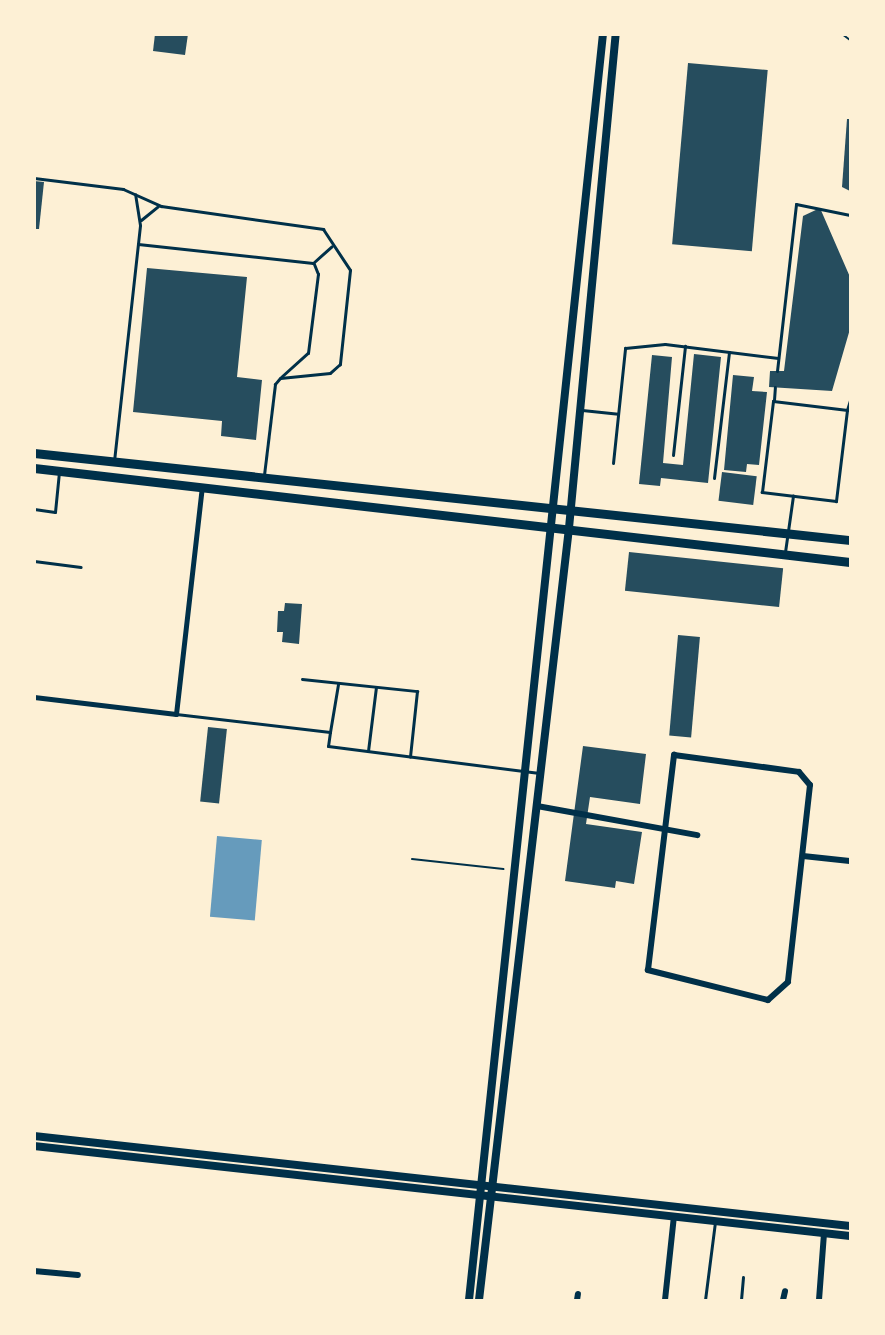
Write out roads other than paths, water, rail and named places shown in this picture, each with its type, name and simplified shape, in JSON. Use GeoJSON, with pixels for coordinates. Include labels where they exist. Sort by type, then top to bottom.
{"type":"FeatureCollection","features":[{"type":"Feature","properties":{"kind":"main road"},"geometry":{"type":"LineString","coordinates":[[34,453],[850,540]]}},
{"type":"Feature","properties":{"kind":"main road"},"geometry":{"type":"LineString","coordinates":[[34,468],[850,562]]}},
{"type":"Feature","properties":{"kind":"street"},"geometry":{"type":"LineString","coordinates":[[479,1300],[518,870],[603,34]]}},
{"type":"Feature","properties":{"kind":"street"},"geometry":{"type":"LineString","coordinates":[[488,1185],[537,806],[569,528],[616,34]]}},
{"type":"Feature","properties":{"kind":"street"},"geometry":{"type":"LineString","coordinates":[[34,697],[176,714],[202,486]]}},
{"type":"Feature","properties":{"kind":"street"},"geometry":{"type":"LineString","coordinates":[[674,755],[799,772],[810,785],[802,856],[788,982],[768,999],[648,970],[674,755]]}},
{"type":"Feature","properties":{"kind":"street"},"geometry":{"type":"LineString","coordinates":[[537,806],[664,827],[697,835]]}},
{"type":"Feature","properties":{"kind":"street"},"geometry":{"type":"LineString","coordinates":[[802,856],[850,861]]}},
{"type":"Feature","properties":{"kind":"street"},"geometry":{"type":"LineString","coordinates":[[34,1136],[850,1226]]}},
{"type":"Feature","properties":{"kind":"street"},"geometry":{"type":"LineString","coordinates":[[34,1146],[850,1236]]}},
{"type":"Feature","properties":{"kind":"street"},"geometry":{"type":"LineString","coordinates":[[470,1300],[487,1196]]}},
{"type":"Feature","properties":{"kind":"street"},"geometry":{"type":"LineString","coordinates":[[665,1300],[674,1216]]}},
{"type":"Feature","properties":{"kind":"street"},"geometry":{"type":"LineString","coordinates":[[819,1300],[824,1233]]}},
{"type":"Feature","properties":{"kind":"street"},"geometry":{"type":"LineString","coordinates":[[34,1271],[78,1275]]}},
{"type":"Feature","properties":{"kind":"street"},"geometry":{"type":"LineString","coordinates":[[783,1300],[784,1291]]}},
{"type":"Feature","properties":{"kind":"lane"},"geometry":{"type":"LineString","coordinates":[[34,178],[134,192],[161,206],[317,225],[350,270],[340,364],[313,378],[280,378]]}},
{"type":"Feature","properties":{"kind":"lane"},"geometry":{"type":"LineString","coordinates":[[114,460],[140,225],[134,192]]}},
{"type":"Feature","properties":{"kind":"lane"},"geometry":{"type":"LineString","coordinates":[[777,371],[796,204],[850,215]]}},
{"type":"Feature","properties":{"kind":"lane"},"geometry":{"type":"LineString","coordinates":[[140,225],[147,210],[161,206]]}},
{"type":"Feature","properties":{"kind":"lane"},"geometry":{"type":"LineString","coordinates":[[138,244],[313,263],[322,258],[332,245]]}},
{"type":"Feature","properties":{"kind":"lane"},"geometry":{"type":"LineString","coordinates":[[328,252],[336,251]]}},
{"type":"Feature","properties":{"kind":"lane"},"geometry":{"type":"LineString","coordinates":[[264,477],[273,389],[280,378],[308,353],[322,258]]}},
{"type":"Feature","properties":{"kind":"lane"},"geometry":{"type":"LineString","coordinates":[[313,263],[318,274]]}},
{"type":"Feature","properties":{"kind":"lane"},"geometry":{"type":"LineString","coordinates":[[613,463],[625,348],[685,346],[778,358]]}},
{"type":"Feature","properties":{"kind":"lane"},"geometry":{"type":"LineString","coordinates":[[673,455],[685,346]]}},
{"type":"Feature","properties":{"kind":"lane"},"geometry":{"type":"LineString","coordinates":[[714,478],[729,351]]}},
{"type":"Feature","properties":{"kind":"lane"},"geometry":{"type":"LineString","coordinates":[[775,387],[762,492],[836,501],[850,400]]}},
{"type":"Feature","properties":{"kind":"lane"},"geometry":{"type":"LineString","coordinates":[[773,401],[847,410]]}},
{"type":"Feature","properties":{"kind":"lane"},"geometry":{"type":"LineString","coordinates":[[580,410],[618,414]]}},
{"type":"Feature","properties":{"kind":"lane"},"geometry":{"type":"LineString","coordinates":[[34,509],[55,512],[60,470]]}},
{"type":"Feature","properties":{"kind":"lane"},"geometry":{"type":"LineString","coordinates":[[785,554],[793,496]]}},
{"type":"Feature","properties":{"kind":"lane"},"geometry":{"type":"LineString","coordinates":[[34,561],[81,567]]}},
{"type":"Feature","properties":{"kind":"lane"},"geometry":{"type":"LineString","coordinates":[[302,679],[417,691],[410,757]]}},
{"type":"Feature","properties":{"kind":"lane"},"geometry":{"type":"LineString","coordinates":[[338,684],[328,746],[540,773]]}},
{"type":"Feature","properties":{"kind":"lane"},"geometry":{"type":"LineString","coordinates":[[368,752],[376,687]]}},
{"type":"Feature","properties":{"kind":"lane"},"geometry":{"type":"LineString","coordinates":[[176,714],[330,732]]}},
{"type":"Feature","properties":{"kind":"lane"},"geometry":{"type":"LineString","coordinates":[[705,1300],[715,1221]]}},
{"type":"Feature","properties":{"kind":"lane"},"geometry":{"type":"LineString","coordinates":[[741,1300],[743,1277]]}},
{"type":"Feature","properties":{"kind":"water"},"geometry":{"type":"Polygon","coordinates":[[[217,836],[262,840],[255,921],[210,917],[217,836]]]}}]}
